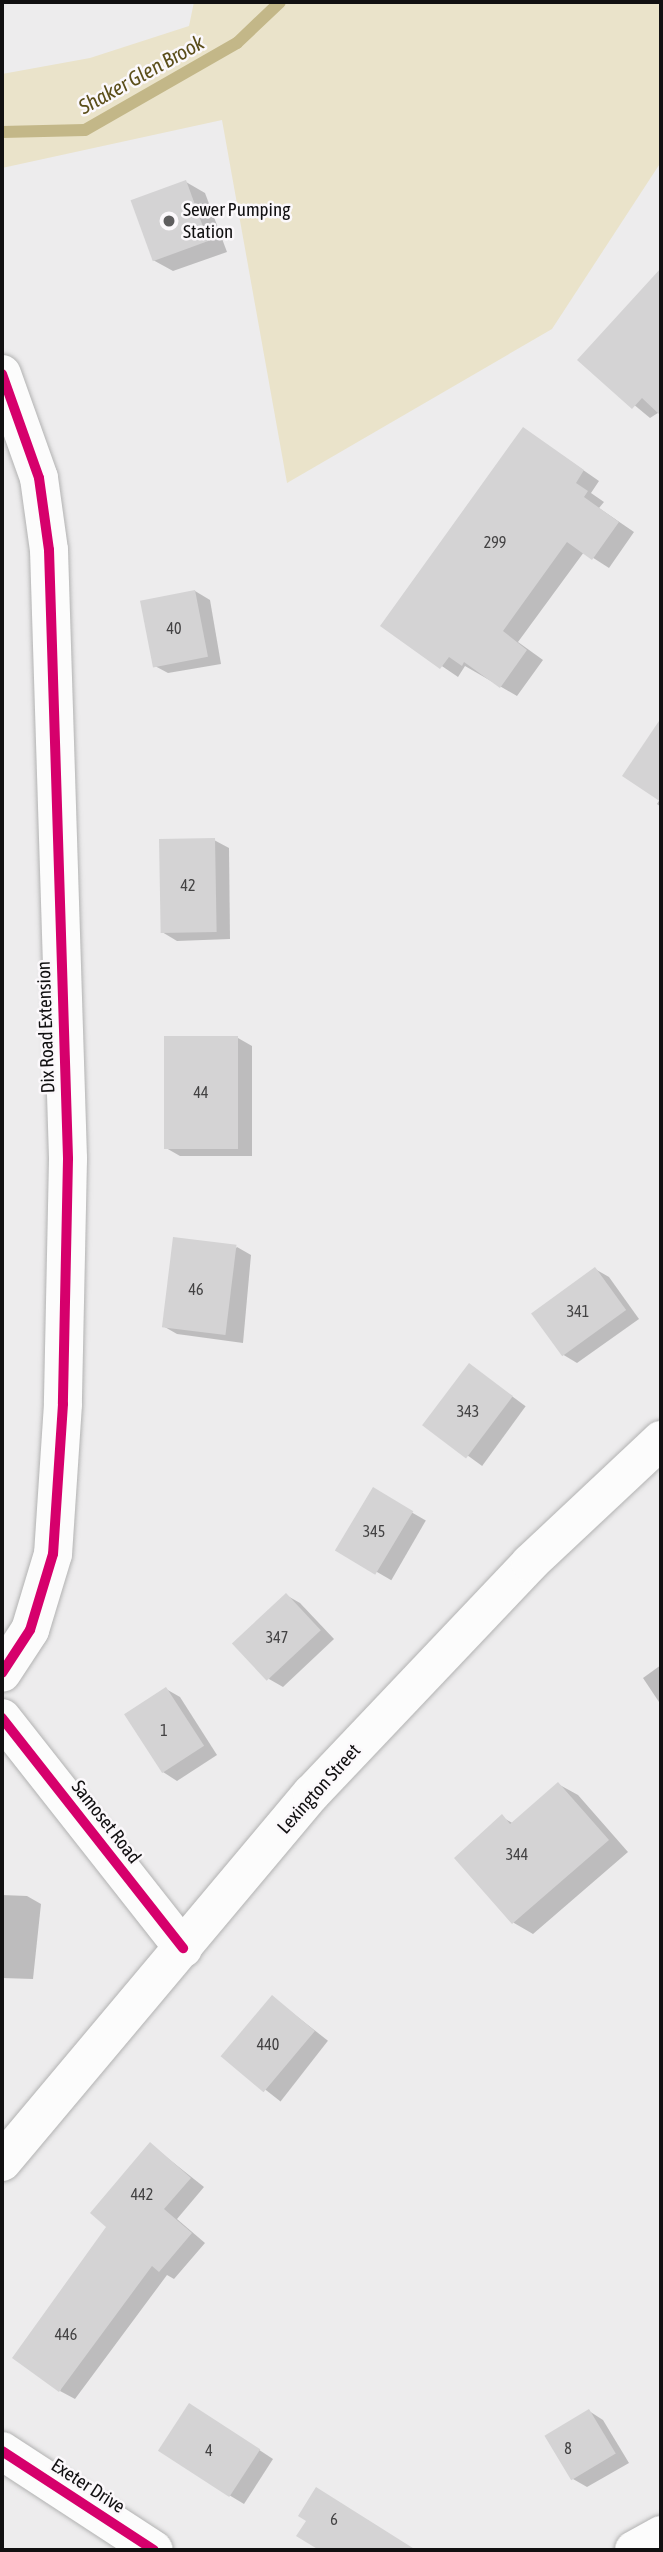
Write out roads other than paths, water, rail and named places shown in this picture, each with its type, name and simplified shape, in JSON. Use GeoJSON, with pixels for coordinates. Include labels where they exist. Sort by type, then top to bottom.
{"type":"FeatureCollection","features":[{"type":"Feature","properties":{"kind":"street","name":"Dix Road Extension"},"geometry":{"type":"LineString","coordinates":[[2,374],[39,478],[49,550],[68,1159],[63,1404],[52,1554],[30,1630],[2,1673]]}},
{"type":"Feature","properties":{"kind":"street","name":"Lexington Street"},"geometry":{"type":"LineString","coordinates":[[2,2162],[313,1793],[460,1634],[661,1440]]}},
{"type":"Feature","properties":{"kind":"street","name":"Samoset Road"},"geometry":{"type":"LineString","coordinates":[[2,1718],[183,1948]]}},
{"type":"Feature","properties":{"kind":"street","name":"Exeter Drive"},"geometry":{"type":"LineString","coordinates":[[2,2451],[154,2550]]}},
{"type":"Feature","properties":{"kind":"street"},"geometry":{"type":"LineString","coordinates":[[634,2550],[661,2535]]}},
{"type":"Feature","properties":{"kind":"waterway","name":"Shaker Glen Brook"},"geometry":{"type":"LineString","coordinates":[[2,132],[85,130],[237,43],[280,2]]}},
{"type":"Feature","properties":{"kind":"place","name":"Sewer Pumping Station"},"geometry":{"type":"Point","coordinates":[169,221]}}]}
